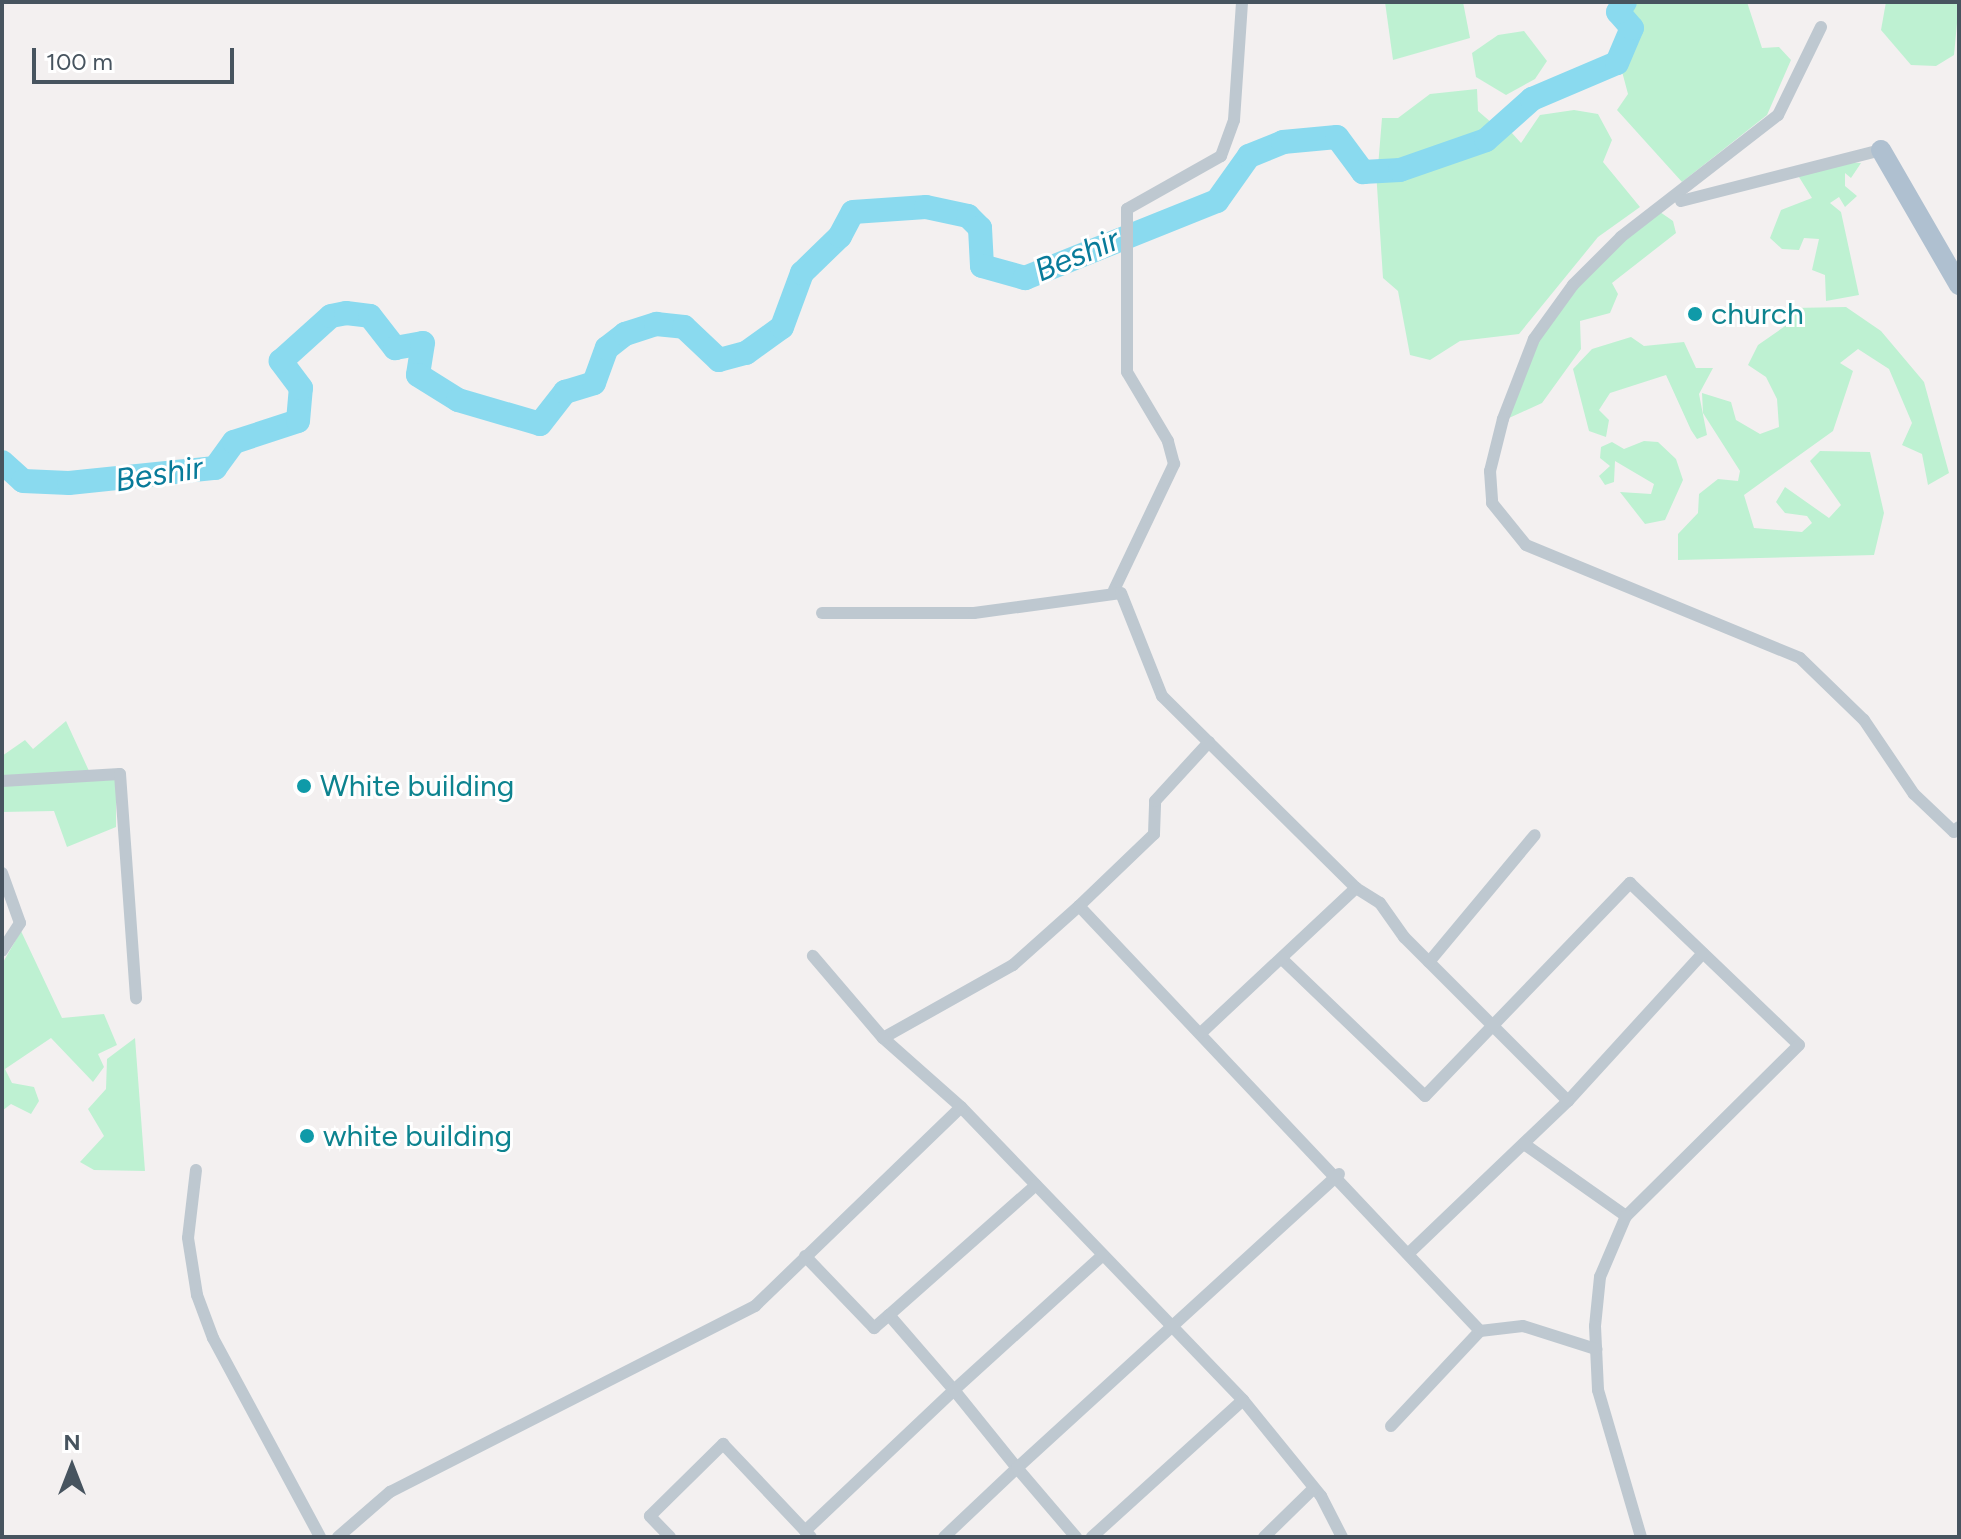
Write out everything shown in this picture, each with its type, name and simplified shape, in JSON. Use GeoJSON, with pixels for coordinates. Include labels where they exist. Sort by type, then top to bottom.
{"type":"FeatureCollection","features":[{"type":"Feature","properties":{"kind":"main road"},"geometry":{"type":"LineString","coordinates":[[1881,150],[1957,279]]}},
{"type":"Feature","properties":{"kind":"street"},"geometry":{"type":"LineString","coordinates":[[1114,590],[1174,464],[1168,441],[1127,372],[1127,209],[1221,156],[1234,120],[1242,2]]}},
{"type":"Feature","properties":{"kind":"street"},"geometry":{"type":"LineString","coordinates":[[1821,27],[1778,115],[1674,203],[1621,237],[1573,285],[1534,339],[1503,419],[1490,471],[1492,503],[1526,545],[1800,658],[1864,720],[1914,794],[1954,832],[1959,827]]}},
{"type":"Feature","properties":{"kind":"street"},"geometry":{"type":"LineString","coordinates":[[1674,203],[1881,150]]}},
{"type":"Feature","properties":{"kind":"street"},"geometry":{"type":"LineString","coordinates":[[822,613],[974,613],[1114,590]]}},
{"type":"Feature","properties":{"kind":"street"},"geometry":{"type":"LineString","coordinates":[[1114,590],[1130,606],[1162,696],[1356,888],[1380,903],[1429,962],[1568,1101]]}},
{"type":"Feature","properties":{"kind":"street"},"geometry":{"type":"LineString","coordinates":[[883,1038],[1013,965],[1079,906],[1154,834],[1155,801],[1209,742]]}},
{"type":"Feature","properties":{"kind":"street"},"geometry":{"type":"LineString","coordinates":[[2,781],[120,774],[136,998]]}},
{"type":"Feature","properties":{"kind":"street"},"geometry":{"type":"LineString","coordinates":[[1429,962],[1535,835]]}},
{"type":"Feature","properties":{"kind":"street"},"geometry":{"type":"LineString","coordinates":[[2,873],[20,923],[2,951]]}},
{"type":"Feature","properties":{"kind":"street"},"geometry":{"type":"LineString","coordinates":[[1282,959],[1425,1096],[1495,1027],[1630,883],[1799,1045],[1626,1216],[1600,1277],[1596,1349],[1616,1468],[1641,1537]]}},
{"type":"Feature","properties":{"kind":"street"},"geometry":{"type":"LineString","coordinates":[[1202,1032],[1356,888]]}},
{"type":"Feature","properties":{"kind":"street"},"geometry":{"type":"LineString","coordinates":[[1079,906],[1339,1174],[1480,1331]]}},
{"type":"Feature","properties":{"kind":"street"},"geometry":{"type":"LineString","coordinates":[[1410,1252],[1568,1101],[1703,953]]}},
{"type":"Feature","properties":{"kind":"street"},"geometry":{"type":"LineString","coordinates":[[813,956],[883,1038],[961,1107],[1243,1400],[1313,1489],[1342,1537]]}},
{"type":"Feature","properties":{"kind":"street"},"geometry":{"type":"LineString","coordinates":[[338,1537],[390,1492],[755,1306],[961,1107]]}},
{"type":"Feature","properties":{"kind":"street"},"geometry":{"type":"LineString","coordinates":[[1524,1144],[1626,1216]]}},
{"type":"Feature","properties":{"kind":"street"},"geometry":{"type":"LineString","coordinates":[[196,1170],[188,1238],[197,1295],[320,1537]]}},
{"type":"Feature","properties":{"kind":"street"},"geometry":{"type":"LineString","coordinates":[[944,1537],[1339,1174]]}},
{"type":"Feature","properties":{"kind":"street"},"geometry":{"type":"LineString","coordinates":[[805,1256],[874,1328],[1036,1185]]}},
{"type":"Feature","properties":{"kind":"street"},"geometry":{"type":"LineString","coordinates":[[670,1537],[650,1516],[723,1444],[808,1534],[954,1390],[1103,1255]]}},
{"type":"Feature","properties":{"kind":"street"},"geometry":{"type":"LineString","coordinates":[[889,1315],[1076,1537]]}},
{"type":"Feature","properties":{"kind":"street"},"geometry":{"type":"LineString","coordinates":[[1391,1426],[1480,1331],[1523,1326],[1596,1349]]}},
{"type":"Feature","properties":{"kind":"street"},"geometry":{"type":"LineString","coordinates":[[1092,1537],[1243,1400]]}},
{"type":"Feature","properties":{"kind":"street"},"geometry":{"type":"LineString","coordinates":[[1264,1537],[1313,1489]]}},
{"type":"Feature","properties":{"kind":"green space"},"geometry":{"type":"Polygon","coordinates":[[[1385,2],[1463,2],[1470,38],[1393,60],[1385,2]]]}},
{"type":"Feature","properties":{"kind":"green space"},"geometry":{"type":"Polygon","coordinates":[[[1628,2],[1747,2],[1762,48],[1779,47],[1791,60],[1767,115],[1682,182],[1617,110],[1628,94],[1620,64],[1634,28],[1621,12],[1628,2]]]}},
{"type":"Feature","properties":{"kind":"green space"},"geometry":{"type":"Polygon","coordinates":[[[1886,2],[1959,2],[1954,55],[1936,66],[1911,65],[1881,30],[1886,2]]]}},
{"type":"Feature","properties":{"kind":"green space"},"geometry":{"type":"Polygon","coordinates":[[[1524,31],[1547,61],[1535,79],[1506,95],[1476,77],[1472,53],[1498,35],[1524,31]]]}},
{"type":"Feature","properties":{"kind":"green space"},"geometry":{"type":"Polygon","coordinates":[[[1477,89],[1478,111],[1499,129],[1411,164],[1378,167],[1382,118],[1398,118],[1430,94],[1477,89]]]}},
{"type":"Feature","properties":{"kind":"green space"},"geometry":{"type":"Polygon","coordinates":[[[1574,110],[1598,114],[1612,140],[1603,162],[1640,207],[1598,237],[1519,334],[1460,341],[1430,360],[1410,355],[1398,291],[1383,278],[1376,171],[1402,174],[1511,132],[1521,143],[1540,115],[1574,110]]]}},
{"type":"Feature","properties":{"kind":"green space"},"geometry":{"type":"Polygon","coordinates":[[[1845,162],[1861,163],[1851,178],[1845,173],[1845,186],[1857,196],[1845,207],[1839,197],[1830,203],[1841,212],[1859,295],[1826,301],[1825,275],[1812,270],[1819,239],[1804,238],[1799,250],[1782,249],[1770,238],[1781,210],[1812,198],[1799,177],[1804,171],[1845,162]]]}},
{"type":"Feature","properties":{"kind":"green space"},"geometry":{"type":"Polygon","coordinates":[[[1660,212],[1673,221],[1676,233],[1612,283],[1618,294],[1610,313],[1580,321],[1581,349],[1542,403],[1509,418],[1528,361],[1557,310],[1609,253],[1660,212]]]}},
{"type":"Feature","properties":{"kind":"green space"},"geometry":{"type":"Polygon","coordinates":[[[1846,307],[1881,331],[1924,382],[1949,473],[1928,485],[1922,454],[1902,445],[1912,423],[1889,369],[1858,349],[1840,363],[1853,371],[1833,431],[1744,495],[1754,528],[1802,532],[1812,523],[1807,516],[1785,513],[1776,502],[1785,487],[1829,518],[1841,505],[1810,461],[1820,451],[1870,452],[1884,513],[1874,555],[1678,560],[1678,534],[1698,513],[1699,494],[1718,479],[1738,481],[1740,471],[1703,413],[1702,393],[1731,402],[1736,420],[1760,434],[1779,427],[1777,399],[1766,377],[1748,365],[1758,345],[1791,322],[1793,308],[1846,307]]]}},
{"type":"Feature","properties":{"kind":"green space"},"geometry":{"type":"Polygon","coordinates":[[[1631,337],[1644,346],[1684,342],[1696,368],[1713,368],[1699,394],[1707,435],[1697,439],[1666,375],[1610,393],[1599,410],[1609,420],[1606,437],[1589,431],[1573,369],[1592,349],[1631,337]]]}},
{"type":"Feature","properties":{"kind":"green space"},"geometry":{"type":"Polygon","coordinates":[[[1644,441],[1658,442],[1676,459],[1683,480],[1665,520],[1645,524],[1620,492],[1651,494],[1654,484],[1615,461],[1614,482],[1605,485],[1599,476],[1610,466],[1600,458],[1601,447],[1612,442],[1624,449],[1644,441]]]}},
{"type":"Feature","properties":{"kind":"green space"},"geometry":{"type":"Polygon","coordinates":[[[66,721],[89,771],[2,776],[2,756],[25,740],[33,749],[66,721]]]}},
{"type":"Feature","properties":{"kind":"green space"},"geometry":{"type":"Polygon","coordinates":[[[116,777],[116,827],[67,847],[54,811],[2,812],[2,784],[116,777]]]}},
{"type":"Feature","properties":{"kind":"green space"},"geometry":{"type":"Polygon","coordinates":[[[21,931],[62,1018],[104,1014],[117,1045],[98,1054],[104,1067],[93,1082],[51,1038],[5,1069],[12,1083],[34,1087],[39,1101],[31,1114],[11,1104],[2,1111],[2,964],[21,931]]]}},
{"type":"Feature","properties":{"kind":"green space"},"geometry":{"type":"Polygon","coordinates":[[[135,1038],[145,1171],[94,1170],[80,1162],[104,1136],[88,1109],[106,1089],[107,1059],[135,1038]]]}},
{"type":"Feature","properties":{"kind":"waterway","name":"Beshir"},"geometry":{"type":"LineString","coordinates":[[2,462],[23,481],[69,483],[215,468],[234,442],[298,421],[301,388],[281,361],[331,316],[346,313],[370,316],[395,348],[423,343],[418,375],[458,400],[540,424],[565,392],[594,383],[607,348],[625,334],[656,324],[684,327],[719,360],[746,353],[782,327],[802,273],[840,236],[853,212],[926,207],[968,216],[980,228],[982,266],[1025,278],[1217,201],[1249,156],[1283,142],[1337,137],[1363,172],[1400,170],[1486,140],[1532,99],[1617,63],[1632,28],[1618,12],[1625,2]]}},
{"type":"Feature","properties":{"kind":"place","name":"church"},"geometry":{"type":"Point","coordinates":[1695,314]}},
{"type":"Feature","properties":{"kind":"place","name":"White building"},"geometry":{"type":"Point","coordinates":[304,786]}},
{"type":"Feature","properties":{"kind":"place","name":"white building"},"geometry":{"type":"Point","coordinates":[307,1136]}}]}
